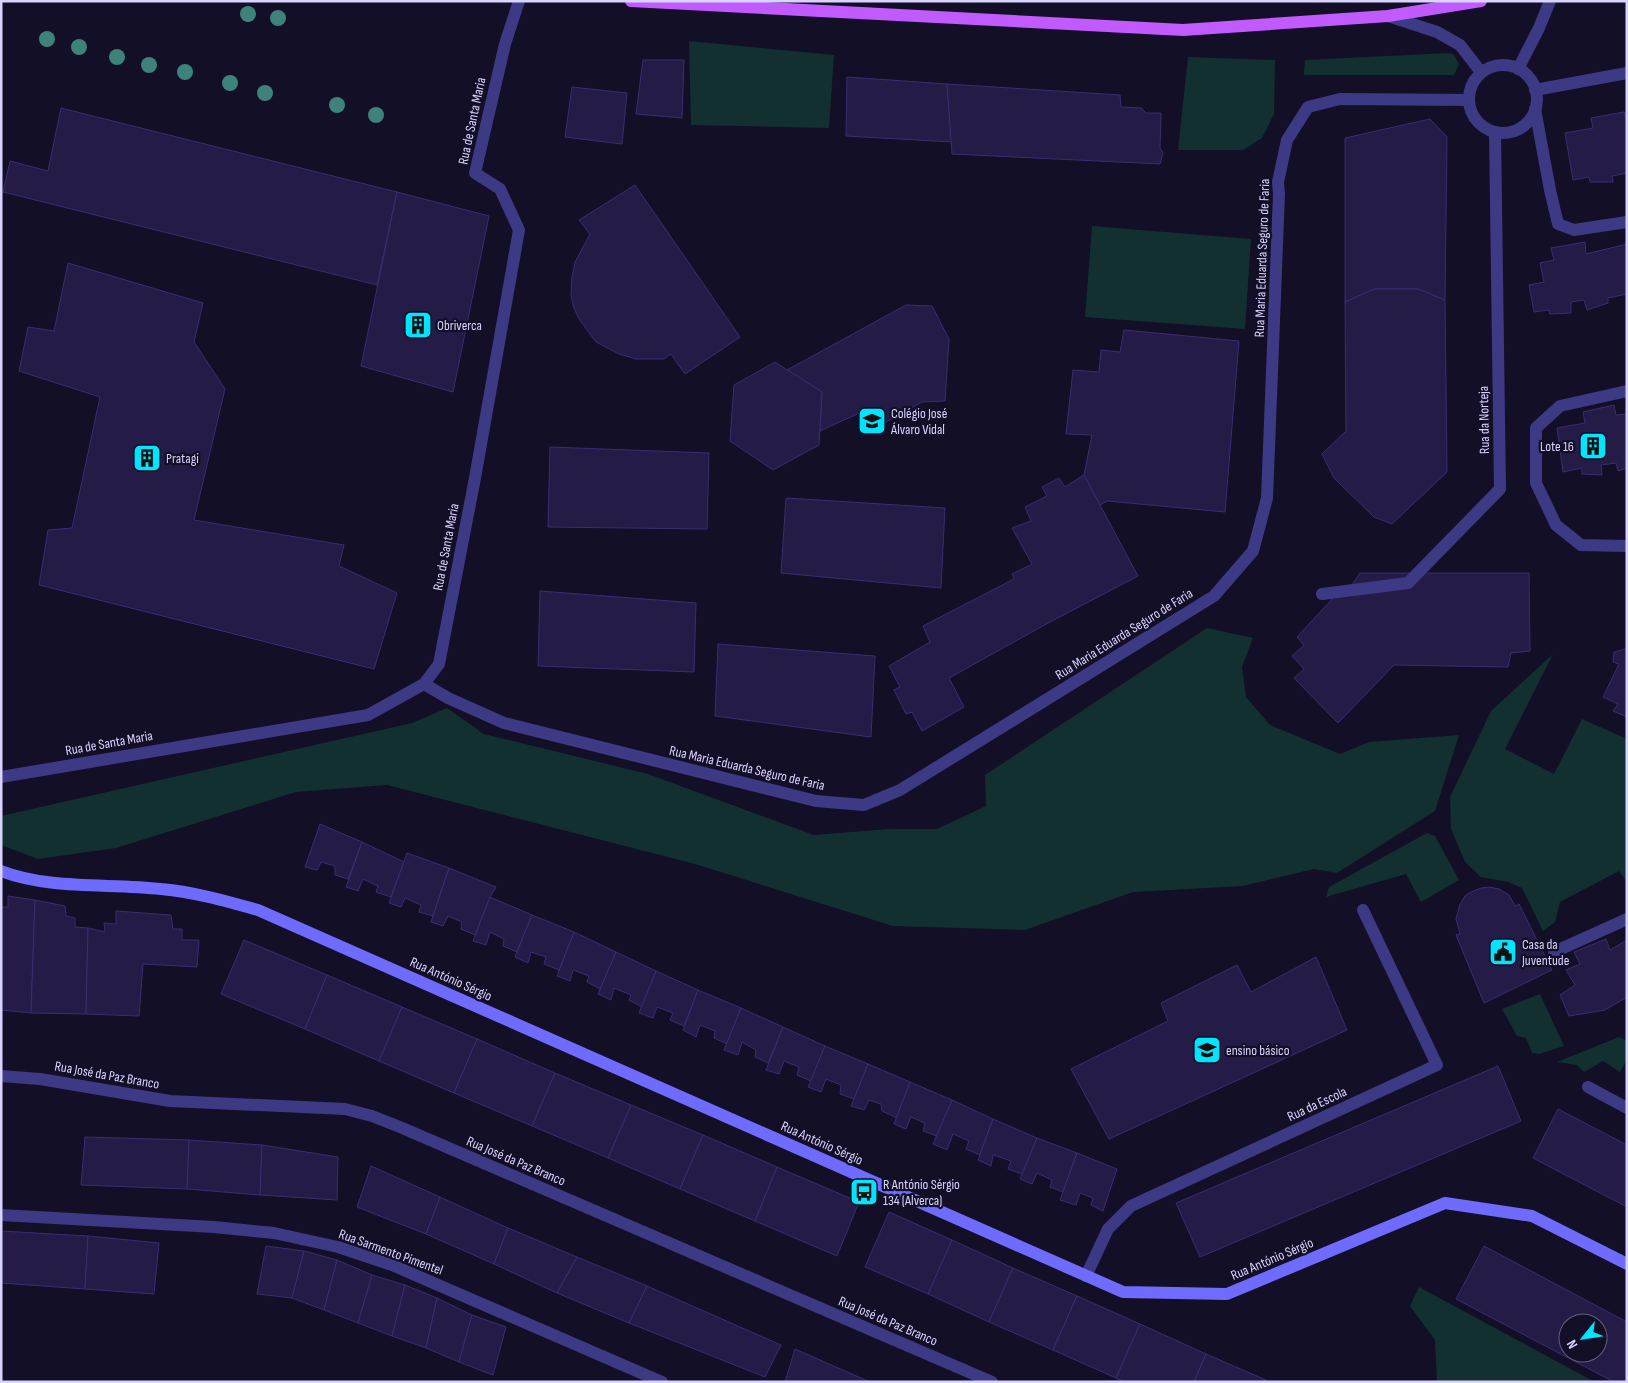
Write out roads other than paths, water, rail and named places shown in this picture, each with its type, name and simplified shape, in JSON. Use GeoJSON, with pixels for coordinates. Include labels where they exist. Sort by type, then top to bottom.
{"type":"FeatureCollection","features":[{"type":"Feature","properties":{"kind":"main road"},"geometry":{"type":"LineString","coordinates":[[631,1],[1183,30],[1388,16],[1481,1]]}},
{"type":"Feature","properties":{"kind":"main road","name":"Rua António Sérgio"},"geometry":{"type":"LineString","coordinates":[[1,871],[11,875],[51,882],[162,889],[211,897],[258,910],[1123,1292],[1227,1294],[1445,1203],[1532,1216],[1627,1264]]}},
{"type":"Feature","properties":{"kind":"street","name":"Rua de Santa Maria"},"geometry":{"type":"LineString","coordinates":[[1,777],[368,715],[424,684],[438,664],[475,478],[519,230],[500,189],[475,173],[505,44],[519,1]]}},
{"type":"Feature","properties":{"kind":"street"},"geometry":{"type":"LineString","coordinates":[[1518,69],[1540,28],[1550,1]]}},
{"type":"Feature","properties":{"kind":"street"},"geometry":{"type":"LineString","coordinates":[[1388,16],[1437,32],[1460,45],[1481,72]]}},
{"type":"Feature","properties":{"kind":"street"},"geometry":{"type":"LineString","coordinates":[[1510,65],[1518,69],[1532,81],[1535,90],[1537,99],[1535,109],[1530,118],[1524,125],[1515,130],[1495,132],[1485,128],[1471,111],[1469,100],[1474,80],[1481,72],[1490,67],[1510,65]]}},
{"type":"Feature","properties":{"kind":"street"},"geometry":{"type":"LineString","coordinates":[[1535,90],[1627,73]]}},
{"type":"Feature","properties":{"kind":"street","name":"Rua Maria Eduarda Seguro de Faria"},"geometry":{"type":"LineString","coordinates":[[424,684],[448,698],[504,723],[816,801],[864,805],[900,790],[1214,596],[1252,550],[1267,498],[1278,182],[1288,140],[1308,107],[1340,98],[1469,100]]}},
{"type":"Feature","properties":{"kind":"street"},"geometry":{"type":"LineString","coordinates":[[1535,109],[1558,224],[1574,230],[1627,222]]}},
{"type":"Feature","properties":{"kind":"street","name":"Rua da Norteja"},"geometry":{"type":"LineString","coordinates":[[1322,594],[1408,583],[1500,489],[1495,132]]}},
{"type":"Feature","properties":{"kind":"street"},"geometry":{"type":"LineString","coordinates":[[1627,392],[1560,406],[1536,428],[1536,483],[1556,526],[1581,546],[1627,546]]}},
{"type":"Feature","properties":{"kind":"street","name":"Rua da Escola"},"geometry":{"type":"LineString","coordinates":[[1086,1276],[1108,1229],[1131,1206],[1437,1065],[1363,910]]}},
{"type":"Feature","properties":{"kind":"street"},"geometry":{"type":"LineString","coordinates":[[1554,952],[1627,919]]}},
{"type":"Feature","properties":{"kind":"street","name":"Rua José da Paz Branco"},"geometry":{"type":"LineString","coordinates":[[1,1076],[40,1079],[170,1101],[345,1109],[372,1116],[992,1382]]}},
{"type":"Feature","properties":{"kind":"street"},"geometry":{"type":"LineString","coordinates":[[1588,1087],[1627,1108]]}},
{"type":"Feature","properties":{"kind":"street","name":"Rua Sarmento Pimentel"},"geometry":{"type":"LineString","coordinates":[[1,1216],[214,1227],[274,1233],[338,1246],[392,1265],[662,1382]]}},
{"type":"Feature","properties":{"kind":"place","name":"Obriverca"},"geometry":{"type":"Point","coordinates":[418,325]}},
{"type":"Feature","properties":{"kind":"place","name":"Colégio José Álvaro Vidal"},"geometry":{"type":"Point","coordinates":[872,421]}},
{"type":"Feature","properties":{"kind":"place","name":"Lote 16"},"geometry":{"type":"Point","coordinates":[1593,446]}},
{"type":"Feature","properties":{"kind":"place","name":"Pratagi"},"geometry":{"type":"Point","coordinates":[147,458]}},
{"type":"Feature","properties":{"kind":"place","name":"Casa da Juventude"},"geometry":{"type":"Point","coordinates":[1503,952]}},
{"type":"Feature","properties":{"kind":"place","name":"ensino básico"},"geometry":{"type":"Point","coordinates":[1207,1050]}},
{"type":"Feature","properties":{"kind":"place","name":"R António Sérgio 134 (Alverca)"},"geometry":{"type":"Point","coordinates":[864,1192]}}]}
